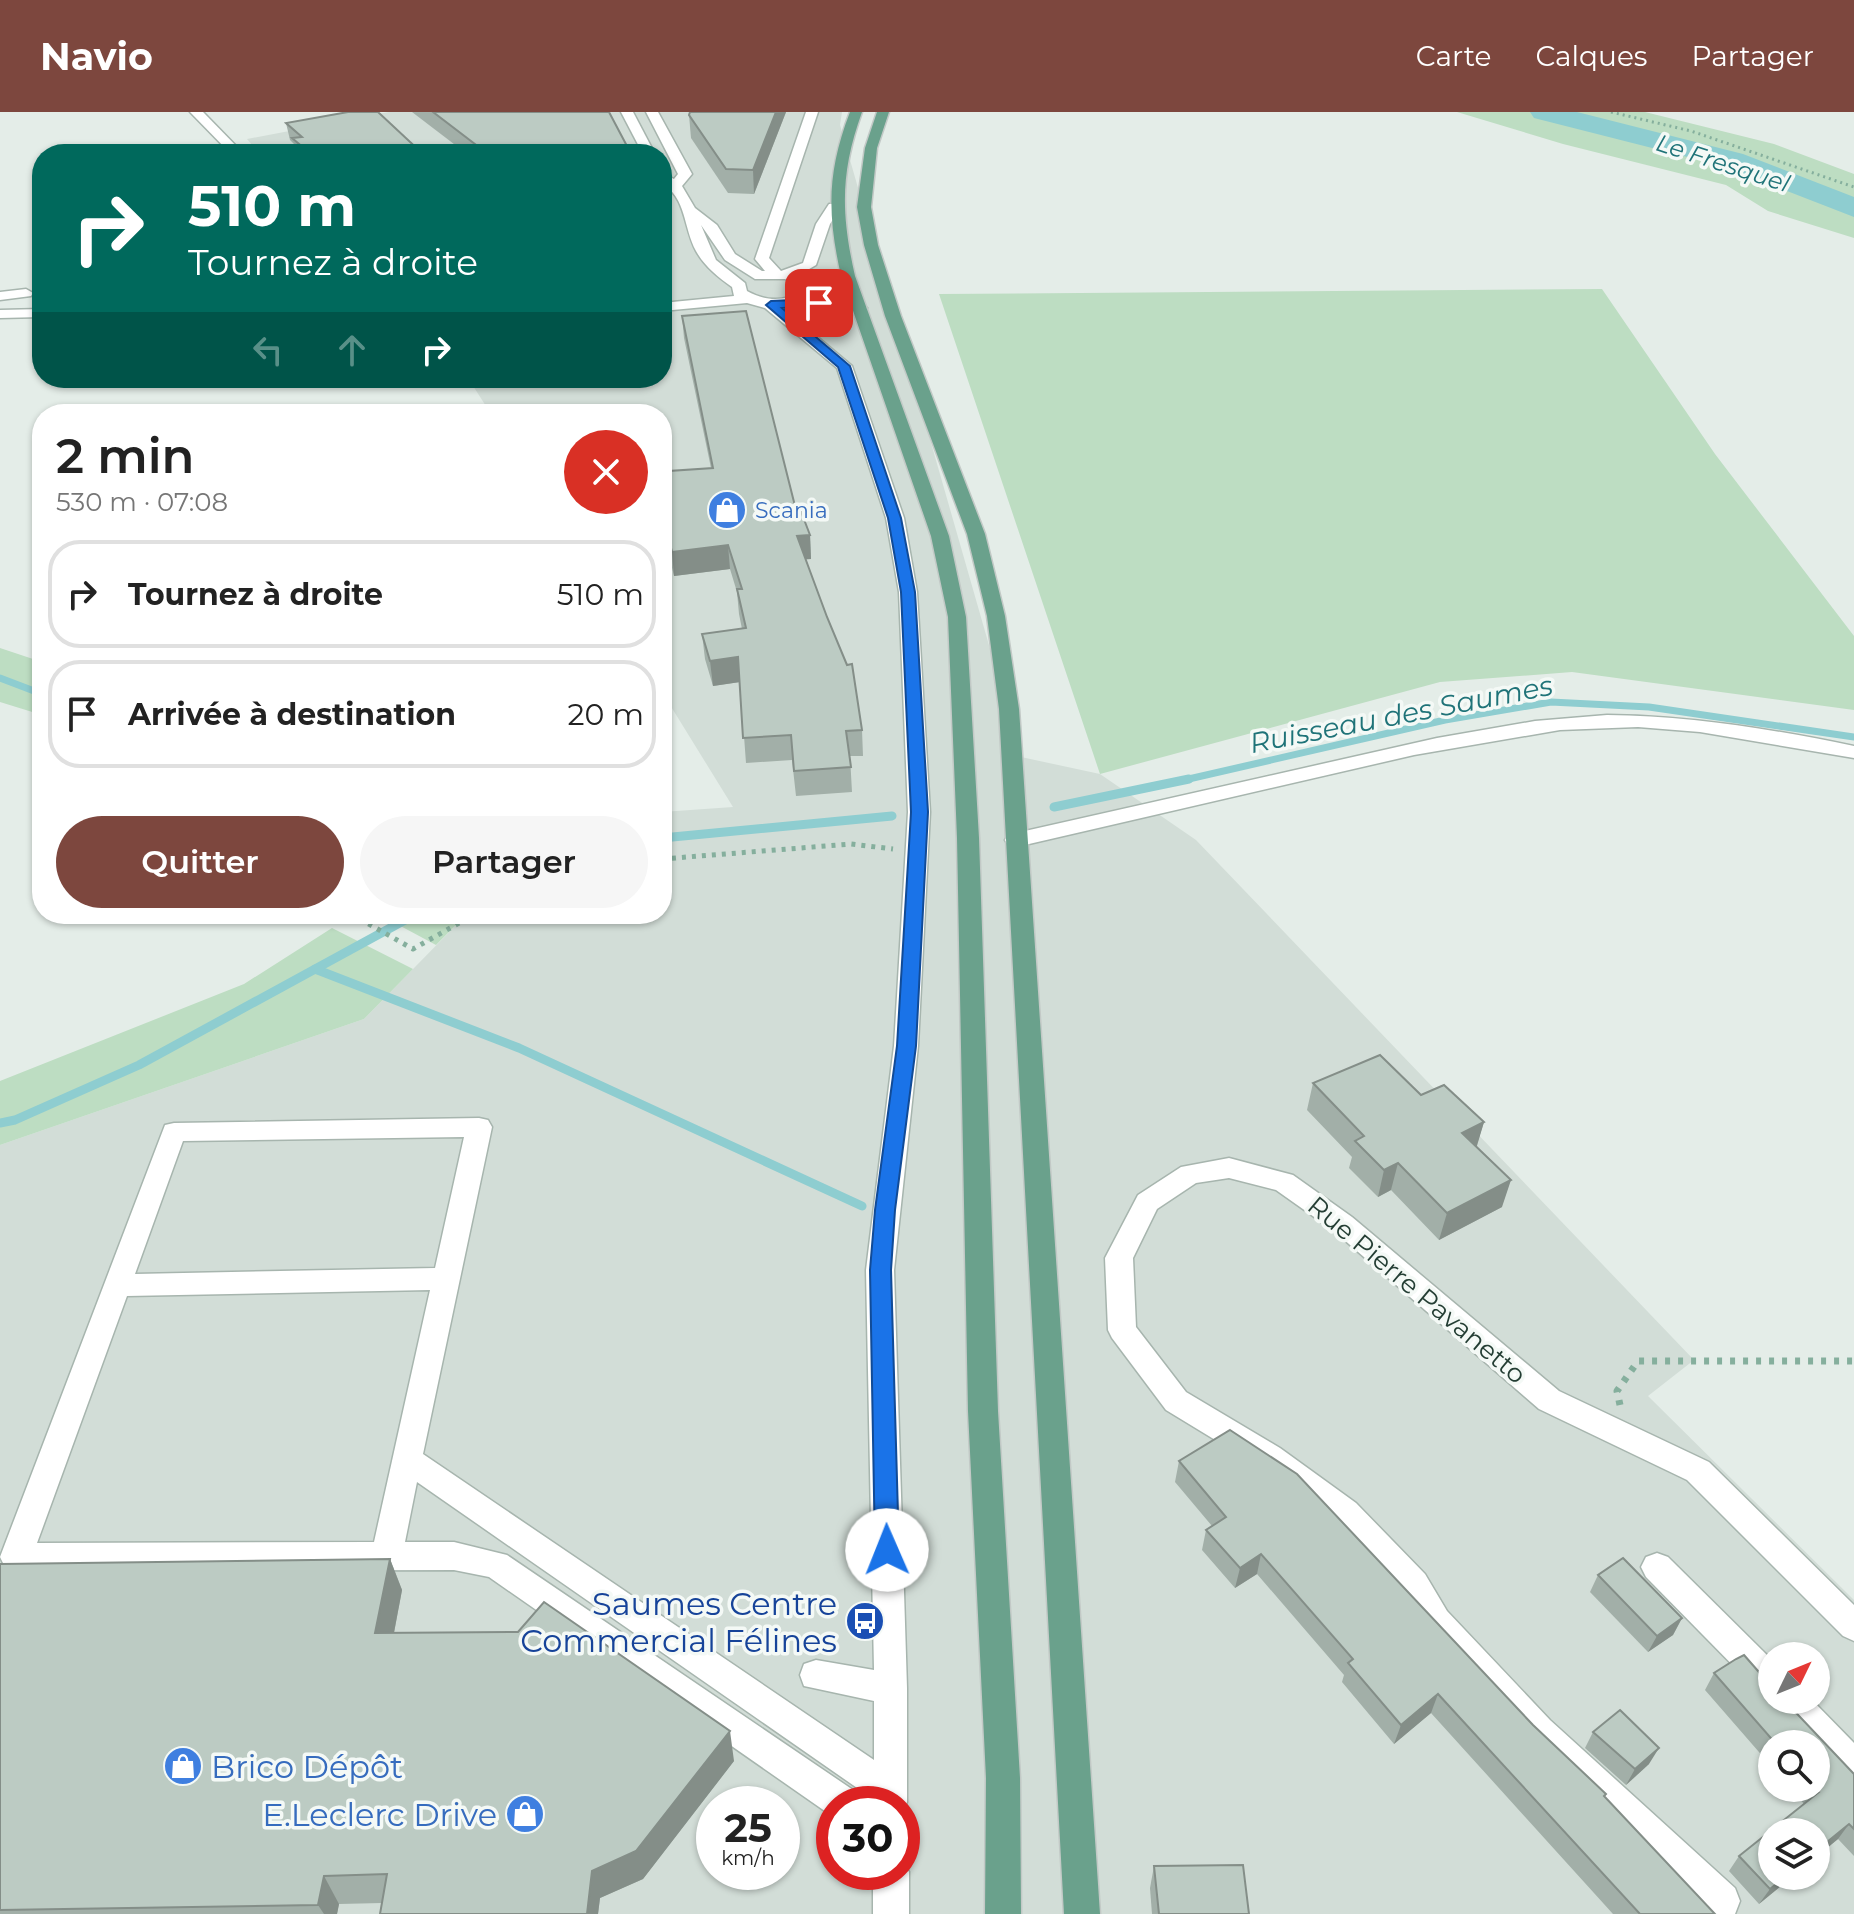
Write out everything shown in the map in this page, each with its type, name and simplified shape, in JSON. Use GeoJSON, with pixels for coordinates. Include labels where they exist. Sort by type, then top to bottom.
{"type":"FeatureCollection","features":[{"type":"Feature","properties":{"kind":"main road"},"geometry":{"type":"LineString","coordinates":[[856,112],[839,161],[834,207],[848,276],[940,536],[957,617],[968,838],[983,1411],[1003,1778],[1003,1914]]}},
{"type":"Feature","properties":{"kind":"main road"},"geometry":{"type":"LineString","coordinates":[[883,112],[871,148],[864,207],[869,233],[893,316],[976,534],[996,616],[1009,709],[1082,1914]]}},
{"type":"Feature","properties":{"kind":"street"},"geometry":{"type":"LineString","coordinates":[[196,112],[228,144]]}},
{"type":"Feature","properties":{"kind":"street"},"geometry":{"type":"LineString","coordinates":[[627,112],[644,144]]}},
{"type":"Feature","properties":{"kind":"street"},"geometry":{"type":"LineString","coordinates":[[652,112],[669,144]]}},
{"type":"Feature","properties":{"kind":"street"},"geometry":{"type":"LineString","coordinates":[[774,275],[762,259],[812,112]]}},
{"type":"Feature","properties":{"kind":"street"},"geometry":{"type":"LineString","coordinates":[[672,150],[685,174],[676,184]]}},
{"type":"Feature","properties":{"kind":"street"},"geometry":{"type":"LineString","coordinates":[[672,182],[693,211],[712,228],[730,257],[774,275],[810,285],[808,294],[783,303]]}},
{"type":"Feature","properties":{"kind":"street"},"geometry":{"type":"LineString","coordinates":[[672,305],[743,293],[774,275],[809,265],[823,224],[834,207]]}},
{"type":"Feature","properties":{"kind":"street"},"geometry":{"type":"LineString","coordinates":[[693,211],[693,231],[710,263],[743,293],[783,303],[844,304],[860,308]]}},
{"type":"Feature","properties":{"kind":"street"},"geometry":{"type":"LineString","coordinates":[[0,296],[26,293]]}},
{"type":"Feature","properties":{"kind":"street"},"geometry":{"type":"LineString","coordinates":[[783,303],[844,366],[895,518],[908,592],[919,812],[918,851],[906,1046],[880,1270],[891,1688],[890,1786]]}},
{"type":"Feature","properties":{"kind":"street"},"geometry":{"type":"LineString","coordinates":[[0,314],[32,313]]}},
{"type":"Feature","properties":{"kind":"street"},"geometry":{"type":"LineString","coordinates":[[1016,840],[1430,746],[1475,737],[1606,721],[1730,729],[1854,752]]}},
{"type":"Feature","properties":{"kind":"street"},"geometry":{"type":"LineString","coordinates":[[386,1557],[479,1127],[174,1132],[16,1557],[386,1557],[454,1556],[496,1565],[818,1786]]}},
{"type":"Feature","properties":{"kind":"street","name":"Rue Pierre Pavanetto"},"geometry":{"type":"LineString","coordinates":[[1722,1901],[1538,1731],[1436,1621],[1414,1584],[1345,1512],[1269,1457],[1176,1401],[1122,1330],[1119,1258],[1147,1202],[1190,1174],[1229,1168],[1284,1182],[1343,1224],[1549,1400],[1698,1471],[1854,1626]]}},
{"type":"Feature","properties":{"kind":"street"},"geometry":{"type":"LineString","coordinates":[[117,1285],[447,1279]]}},
{"type":"Feature","properties":{"kind":"street"},"geometry":{"type":"LineString","coordinates":[[407,1459],[874,1786]]}},
{"type":"Feature","properties":{"kind":"street"},"geometry":{"type":"LineString","coordinates":[[1657,1567],[1758,1668]]}},
{"type":"Feature","properties":{"kind":"street"},"geometry":{"type":"LineString","coordinates":[[816,1675],[891,1688]]}},
{"type":"Feature","properties":{"kind":"street"},"geometry":{"type":"LineString","coordinates":[[1803,1714],[1854,1767]]}},
{"type":"Feature","properties":{"kind":"street"},"geometry":{"type":"LineString","coordinates":[[891,1890],[891,1914]]}},
{"type":"Feature","properties":{"kind":"path"},"geometry":{"type":"LineString","coordinates":[[1611,112],[1691,131],[1854,187]]}},
{"type":"Feature","properties":{"kind":"path"},"geometry":{"type":"LineString","coordinates":[[672,858],[851,844],[918,851]]}},
{"type":"Feature","properties":{"kind":"path"},"geometry":{"type":"LineString","coordinates":[[369,924],[413,949],[457,924]]}},
{"type":"Feature","properties":{"kind":"path"},"geometry":{"type":"LineString","coordinates":[[1648,1448],[1621,1412],[1617,1391],[1638,1361],[1854,1361]]}},
{"type":"Feature","properties":{"kind":"shaded area"},"geometry":{"type":"Polygon","coordinates":[[[389,112],[842,112],[840,125],[1021,757],[1100,774],[1196,840],[1694,1360],[1648,1396],[1854,1600],[1854,1914],[0,1914],[0,1145],[364,1019],[457,924],[672,924],[672,811],[733,807],[672,708],[672,404],[485,404],[474,388],[672,388],[672,144],[251,144],[247,139],[389,112]]]}},
{"type":"Feature","properties":{"kind":"green space"},"geometry":{"type":"Polygon","coordinates":[[[1457,112],[1645,112],[1774,144],[1854,174],[1854,238],[1768,211],[1726,185],[1563,144],[1457,112]]]}},
{"type":"Feature","properties":{"kind":"green space"},"geometry":{"type":"Polygon","coordinates":[[[1602,289],[1715,454],[1854,636],[1854,710],[1572,672],[1440,682],[1100,774],[939,294],[1602,289]]]}},
{"type":"Feature","properties":{"kind":"green space"},"geometry":{"type":"Polygon","coordinates":[[[0,648],[32,659],[32,712],[0,702],[0,648]]]}},
{"type":"Feature","properties":{"kind":"green space"},"geometry":{"type":"Polygon","coordinates":[[[397,924],[457,924],[436,945],[397,924]]]}},
{"type":"Feature","properties":{"kind":"green space"},"geometry":{"type":"Polygon","coordinates":[[[332,928],[413,969],[364,1019],[0,1145],[0,1081],[244,984],[332,928]]]}},
{"type":"Feature","properties":{"kind":"building"},"geometry":{"type":"Polygon","coordinates":[[[348,112],[378,112],[412,144],[299,144],[292,138],[302,137],[286,123],[348,112]]]}},
{"type":"Feature","properties":{"kind":"building"},"geometry":{"type":"Polygon","coordinates":[[[433,112],[609,112],[626,144],[475,144],[433,112]]]}},
{"type":"Feature","properties":{"kind":"building"},"geometry":{"type":"Polygon","coordinates":[[[690,112],[776,112],[753,170],[726,169],[689,115],[690,112]]]}},
{"type":"Feature","properties":{"kind":"building"},"geometry":{"type":"Polygon","coordinates":[[[746,311],[796,510],[800,509],[810,535],[797,536],[847,665],[852,664],[862,730],[846,731],[851,767],[794,771],[791,735],[743,738],[738,657],[710,661],[702,634],[746,628],[737,589],[742,589],[728,545],[672,552],[672,471],[713,468],[682,316],[746,311]]]}},
{"type":"Feature","properties":{"kind":"building"},"geometry":{"type":"Polygon","coordinates":[[[1380,1055],[1421,1095],[1444,1085],[1484,1122],[1462,1133],[1511,1180],[1447,1213],[1398,1163],[1384,1170],[1355,1141],[1364,1136],[1313,1083],[1380,1055]]]}},
{"type":"Feature","properties":{"kind":"building"},"geometry":{"type":"Polygon","coordinates":[[[1230,1430],[1297,1474],[1533,1725],[1606,1794],[1604,1796],[1715,1914],[1640,1914],[1438,1694],[1401,1725],[1348,1663],[1353,1659],[1261,1554],[1240,1568],[1206,1530],[1226,1517],[1179,1461],[1230,1430]]]}},
{"type":"Feature","properties":{"kind":"building"},"geometry":{"type":"Polygon","coordinates":[[[1623,1558],[1682,1618],[1657,1636],[1598,1575],[1623,1558]]]}},
{"type":"Feature","properties":{"kind":"building"},"geometry":{"type":"Polygon","coordinates":[[[390,1559],[375,1633],[518,1632],[544,1602],[730,1731],[636,1851],[592,1871],[587,1914],[380,1914],[387,1874],[324,1876],[318,1905],[0,1910],[0,1564],[390,1559]]]}},
{"type":"Feature","properties":{"kind":"building"},"geometry":{"type":"Polygon","coordinates":[[[1744,1655],[1758,1671],[1758,1714],[1797,1714],[1812,1730],[1764,1730],[1714,1673],[1744,1655]]]}},
{"type":"Feature","properties":{"kind":"building"},"geometry":{"type":"Polygon","coordinates":[[[1620,1710],[1659,1748],[1635,1769],[1593,1732],[1620,1710]]]}},
{"type":"Feature","properties":{"kind":"building"},"geometry":{"type":"Polygon","coordinates":[[[1830,1749],[1854,1774],[1854,1829],[1849,1824],[1830,1840],[1830,1818],[1786,1818],[1806,1802],[1830,1802],[1830,1749]]]}},
{"type":"Feature","properties":{"kind":"building"},"geometry":{"type":"Polygon","coordinates":[[[1758,1841],[1758,1876],[1739,1856],[1758,1841]]]}},
{"type":"Feature","properties":{"kind":"building"},"geometry":{"type":"Polygon","coordinates":[[[1243,1865],[1249,1914],[1159,1914],[1154,1866],[1243,1865]]]}},
{"type":"Feature","properties":{"kind":"waterway","name":"Le Fresquel"},"geometry":{"type":"LineString","coordinates":[[1544,112],[1733,160],[1854,208]]}},
{"type":"Feature","properties":{"kind":"waterway","name":"Ruisseau des Saumes"},"geometry":{"type":"LineString","coordinates":[[0,678],[32,690]]}},
{"type":"Feature","properties":{"kind":"waterway","name":"Ruisseau des Saumes"},"geometry":{"type":"LineString","coordinates":[[1186,780],[1445,720],[1551,702],[1649,707],[1854,737]]}},
{"type":"Feature","properties":{"kind":"waterway","name":"Ruisseau des Saumes"},"geometry":{"type":"LineString","coordinates":[[1054,807],[1186,780]]}},
{"type":"Feature","properties":{"kind":"waterway","name":"Ruisseau des Saumes"},"geometry":{"type":"LineString","coordinates":[[1180,781],[1186,780]]}},
{"type":"Feature","properties":{"kind":"waterway","name":"Ruisseau des Saumes"},"geometry":{"type":"LineString","coordinates":[[672,837],[892,816]]}},
{"type":"Feature","properties":{"kind":"waterway"},"geometry":{"type":"LineString","coordinates":[[315,969],[398,924]]}},
{"type":"Feature","properties":{"kind":"waterway"},"geometry":{"type":"LineString","coordinates":[[0,1123],[15,1120],[139,1065],[315,969]]}},
{"type":"Feature","properties":{"kind":"waterway"},"geometry":{"type":"LineString","coordinates":[[315,969],[519,1048],[862,1206]]}},
{"type":"Feature","properties":{"kind":"place","name":"Scania"},"geometry":{"type":"Point","coordinates":[727,510]}},
{"type":"Feature","properties":{"kind":"place","name":"Saumes Centre Commercial Félines"},"geometry":{"type":"Point","coordinates":[865,1621]}},
{"type":"Feature","properties":{"kind":"place","name":"Brico Dépôt"},"geometry":{"type":"Point","coordinates":[183,1766]}},
{"type":"Feature","properties":{"kind":"place","name":"E.Leclerc Drive"},"geometry":{"type":"Point","coordinates":[525,1814]}},
{"type":"Feature","properties":{"kind":"route"},"geometry":{"type":"LineString","coordinates":[[819,303],[771,305],[844,366],[895,518],[908,592],[919,812],[906,1046],[880,1270],[887,1550]]}}]}
